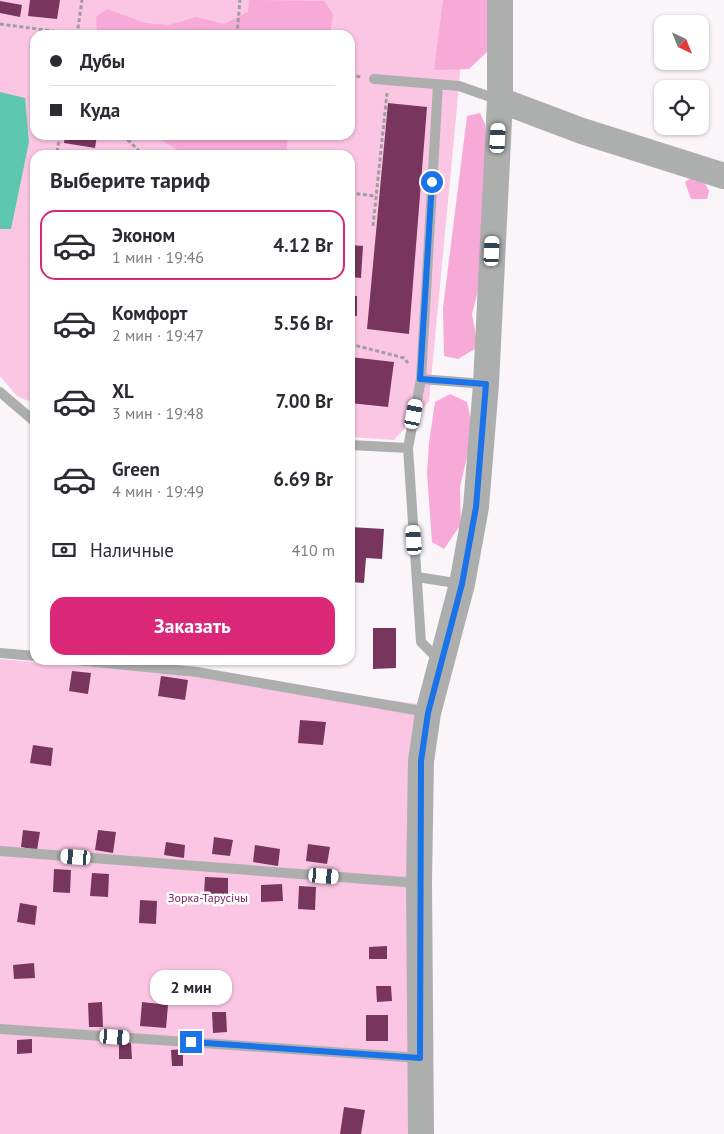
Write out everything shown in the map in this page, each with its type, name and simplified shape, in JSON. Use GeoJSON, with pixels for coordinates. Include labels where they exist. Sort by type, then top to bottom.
{"type":"FeatureCollection","features":[{"type":"Feature","properties":{"kind":"street"},"geometry":{"type":"LineString","coordinates":[[421,1134],[421,761],[428,713],[462,584],[476,507],[486,384],[500,100],[500,0]]}},
{"type":"Feature","properties":{"kind":"street"},"geometry":{"type":"LineString","coordinates":[[500,100],[582,131],[724,176]]}},
{"type":"Feature","properties":{"kind":"lane"},"geometry":{"type":"LineString","coordinates":[[374,78],[459,86],[500,100]]}},
{"type":"Feature","properties":{"kind":"lane"},"geometry":{"type":"LineString","coordinates":[[438,84],[420,379],[408,448],[421,642],[442,662]]}},
{"type":"Feature","properties":{"kind":"lane"},"geometry":{"type":"LineString","coordinates":[[420,379],[486,384]]}},
{"type":"Feature","properties":{"kind":"lane"},"geometry":{"type":"LineString","coordinates":[[0,392],[30,418]]}},
{"type":"Feature","properties":{"kind":"lane"},"geometry":{"type":"LineString","coordinates":[[355,445],[408,448]]}},
{"type":"Feature","properties":{"kind":"lane"},"geometry":{"type":"LineString","coordinates":[[417,577],[462,584]]}},
{"type":"Feature","properties":{"kind":"lane"},"geometry":{"type":"LineString","coordinates":[[0,653],[30,656]]}},
{"type":"Feature","properties":{"kind":"lane"},"geometry":{"type":"LineString","coordinates":[[126,665],[197,672],[428,713]]}},
{"type":"Feature","properties":{"kind":"lane"},"geometry":{"type":"LineString","coordinates":[[0,851],[420,883]]}},
{"type":"Feature","properties":{"kind":"lane"},"geometry":{"type":"LineString","coordinates":[[0,1029],[420,1058]]}},
{"type":"Feature","properties":{"kind":"path"},"geometry":{"type":"LineString","coordinates":[[79,30],[82,0]]}},
{"type":"Feature","properties":{"kind":"path"},"geometry":{"type":"LineString","coordinates":[[237,30],[240,0]]}},
{"type":"Feature","properties":{"kind":"path"},"geometry":{"type":"LineString","coordinates":[[0,24],[43,30]]}},
{"type":"Feature","properties":{"kind":"path"},"geometry":{"type":"LineString","coordinates":[[373,226],[388,80]]}},
{"type":"Feature","properties":{"kind":"path"},"geometry":{"type":"LineString","coordinates":[[128,140],[138,150]]}},
{"type":"Feature","properties":{"kind":"path"},"geometry":{"type":"LineString","coordinates":[[355,194],[376,196]]}},
{"type":"Feature","properties":{"kind":"path"},"geometry":{"type":"LineString","coordinates":[[355,345],[404,358],[420,379]]}},
{"type":"Feature","properties":{"kind":"green space"},"geometry":{"type":"Polygon","coordinates":[[[0,0],[465,0],[459,86],[429,401],[394,440],[355,437],[355,150],[30,150],[30,402],[17,396],[0,376],[0,0]]]}},
{"type":"Feature","properties":{"kind":"green space","name":"Зорка-Тарусічы"},"geometry":{"type":"Polygon","coordinates":[[[0,659],[30,662],[30,665],[72,665],[192,675],[419,704],[412,1134],[0,1134],[0,659]]]}},
{"type":"Feature","properties":{"kind":"shaded area"},"geometry":{"type":"Polygon","coordinates":[[[249,0],[324,1],[333,14],[331,30],[97,30],[96,17],[107,9],[145,23],[169,25],[196,17],[224,24],[248,12],[249,0]]]}},
{"type":"Feature","properties":{"kind":"shaded area"},"geometry":{"type":"Polygon","coordinates":[[[443,0],[490,0],[488,51],[469,69],[434,70],[443,0]]]}},
{"type":"Feature","properties":{"kind":"shaded area"},"geometry":{"type":"Polygon","coordinates":[[[0,92],[25,98],[29,142],[11,229],[0,229],[0,92]]]}},
{"type":"Feature","properties":{"kind":"shaded area"},"geometry":{"type":"Polygon","coordinates":[[[480,113],[485,124],[489,164],[485,264],[472,314],[478,347],[458,359],[444,356],[443,308],[467,116],[480,113]]]}},
{"type":"Feature","properties":{"kind":"shaded area"},"geometry":{"type":"Polygon","coordinates":[[[161,140],[288,140],[286,150],[178,150],[161,140]]]}},
{"type":"Feature","properties":{"kind":"shaded area"},"geometry":{"type":"Polygon","coordinates":[[[692,177],[703,180],[709,191],[707,199],[691,199],[685,182],[692,177]]]}},
{"type":"Feature","properties":{"kind":"shaded area"},"geometry":{"type":"Polygon","coordinates":[[[450,394],[467,402],[473,431],[460,487],[461,524],[444,549],[432,542],[427,473],[435,402],[450,394]]]}},
{"type":"Feature","properties":{"kind":"building"},"geometry":{"type":"Polygon","coordinates":[[[30,0],[60,0],[57,19],[28,16],[30,0]]]}},
{"type":"Feature","properties":{"kind":"building"},"geometry":{"type":"Polygon","coordinates":[[[0,1],[22,5],[20,17],[0,13],[0,1]]]}},
{"type":"Feature","properties":{"kind":"building"},"geometry":{"type":"Polygon","coordinates":[[[388,103],[427,107],[409,334],[367,329],[388,103]]]}},
{"type":"Feature","properties":{"kind":"building"},"geometry":{"type":"Polygon","coordinates":[[[64,140],[96,140],[95,148],[64,143],[64,140]]]}},
{"type":"Feature","properties":{"kind":"building"},"geometry":{"type":"Polygon","coordinates":[[[355,245],[363,246],[361,278],[355,277],[355,245]]]}},
{"type":"Feature","properties":{"kind":"building"},"geometry":{"type":"Polygon","coordinates":[[[355,296],[357,296],[357,316],[355,316],[355,296]]]}},
{"type":"Feature","properties":{"kind":"building"},"geometry":{"type":"Polygon","coordinates":[[[355,358],[394,362],[388,407],[355,404],[355,358]]]}},
{"type":"Feature","properties":{"kind":"building"},"geometry":{"type":"Polygon","coordinates":[[[355,527],[384,529],[382,559],[366,558],[364,583],[355,582],[355,527]]]}},
{"type":"Feature","properties":{"kind":"building"},"geometry":{"type":"Polygon","coordinates":[[[373,628],[396,628],[396,668],[373,669],[373,628]]]}},
{"type":"Feature","properties":{"kind":"building"},"geometry":{"type":"Polygon","coordinates":[[[72,671],[91,673],[88,694],[69,691],[72,671]]]}},
{"type":"Feature","properties":{"kind":"building"},"geometry":{"type":"Polygon","coordinates":[[[161,676],[188,680],[185,700],[158,696],[161,676]]]}},
{"type":"Feature","properties":{"kind":"building"},"geometry":{"type":"Polygon","coordinates":[[[300,720],[326,722],[323,745],[298,743],[300,720]]]}},
{"type":"Feature","properties":{"kind":"building"},"geometry":{"type":"Polygon","coordinates":[[[33,745],[53,748],[51,766],[30,763],[33,745]]]}},
{"type":"Feature","properties":{"kind":"building"},"geometry":{"type":"Polygon","coordinates":[[[23,830],[40,832],[37,850],[21,847],[23,830]]]}},
{"type":"Feature","properties":{"kind":"building"},"geometry":{"type":"Polygon","coordinates":[[[98,830],[116,832],[113,853],[95,850],[98,830]]]}},
{"type":"Feature","properties":{"kind":"building"},"geometry":{"type":"Polygon","coordinates":[[[214,837],[233,840],[230,856],[212,854],[214,837]]]}},
{"type":"Feature","properties":{"kind":"building"},"geometry":{"type":"Polygon","coordinates":[[[166,842],[185,845],[184,858],[164,855],[166,842]]]}},
{"type":"Feature","properties":{"kind":"building"},"geometry":{"type":"Polygon","coordinates":[[[308,844],[330,847],[327,864],[306,861],[308,844]]]}},
{"type":"Feature","properties":{"kind":"building"},"geometry":{"type":"Polygon","coordinates":[[[255,845],[280,849],[278,866],[253,862],[255,845]]]}},
{"type":"Feature","properties":{"kind":"building"},"geometry":{"type":"Polygon","coordinates":[[[54,869],[71,870],[70,893],[53,892],[54,869]]]}},
{"type":"Feature","properties":{"kind":"building"},"geometry":{"type":"Polygon","coordinates":[[[92,873],[109,874],[108,897],[90,896],[92,873]]]}},
{"type":"Feature","properties":{"kind":"building"},"geometry":{"type":"Polygon","coordinates":[[[205,877],[228,878],[228,895],[204,895],[205,877]]]}},
{"type":"Feature","properties":{"kind":"building"},"geometry":{"type":"Polygon","coordinates":[[[282,884],[283,901],[261,902],[261,885],[282,884]]]}},
{"type":"Feature","properties":{"kind":"building"},"geometry":{"type":"Polygon","coordinates":[[[299,886],[316,887],[315,910],[298,909],[299,886]]]}},
{"type":"Feature","properties":{"kind":"building"},"geometry":{"type":"Polygon","coordinates":[[[140,900],[157,901],[156,924],[139,923],[140,900]]]}},
{"type":"Feature","properties":{"kind":"building"},"geometry":{"type":"Polygon","coordinates":[[[20,903],[37,906],[35,925],[17,922],[20,903]]]}},
{"type":"Feature","properties":{"kind":"building"},"geometry":{"type":"Polygon","coordinates":[[[387,946],[387,959],[369,959],[369,947],[387,946]]]}},
{"type":"Feature","properties":{"kind":"building"},"geometry":{"type":"Polygon","coordinates":[[[34,963],[35,978],[14,979],[13,965],[34,963]]]}},
{"type":"Feature","properties":{"kind":"building"},"geometry":{"type":"Polygon","coordinates":[[[376,986],[391,986],[392,1001],[377,1002],[376,986]]]}},
{"type":"Feature","properties":{"kind":"building"},"geometry":{"type":"Polygon","coordinates":[[[102,1002],[103,1027],[89,1027],[88,1003],[102,1002]]]}},
{"type":"Feature","properties":{"kind":"building"},"geometry":{"type":"Polygon","coordinates":[[[142,1002],[168,1005],[166,1028],[140,1026],[142,1002]]]}},
{"type":"Feature","properties":{"kind":"building"},"geometry":{"type":"Polygon","coordinates":[[[212,1012],[226,1012],[227,1032],[213,1033],[212,1012]]]}},
{"type":"Feature","properties":{"kind":"building"},"geometry":{"type":"Polygon","coordinates":[[[366,1015],[388,1015],[388,1041],[366,1041],[366,1015]]]}},
{"type":"Feature","properties":{"kind":"building"},"geometry":{"type":"Polygon","coordinates":[[[32,1039],[32,1053],[17,1054],[17,1040],[32,1039]]]}},
{"type":"Feature","properties":{"kind":"building"},"geometry":{"type":"Polygon","coordinates":[[[119,1043],[131,1043],[132,1059],[119,1059],[119,1043]]]}},
{"type":"Feature","properties":{"kind":"building"},"geometry":{"type":"Polygon","coordinates":[[[183,1049],[183,1066],[172,1066],[171,1050],[183,1049]]]}},
{"type":"Feature","properties":{"kind":"building"},"geometry":{"type":"Polygon","coordinates":[[[344,1107],[365,1110],[361,1134],[340,1134],[344,1107]]]}},
{"type":"Feature","properties":{"kind":"route"},"geometry":{"type":"LineString","coordinates":[[191,1042],[420,1058],[421,761],[428,713],[462,584],[476,507],[486,384],[420,379],[432,182]]}}]}
